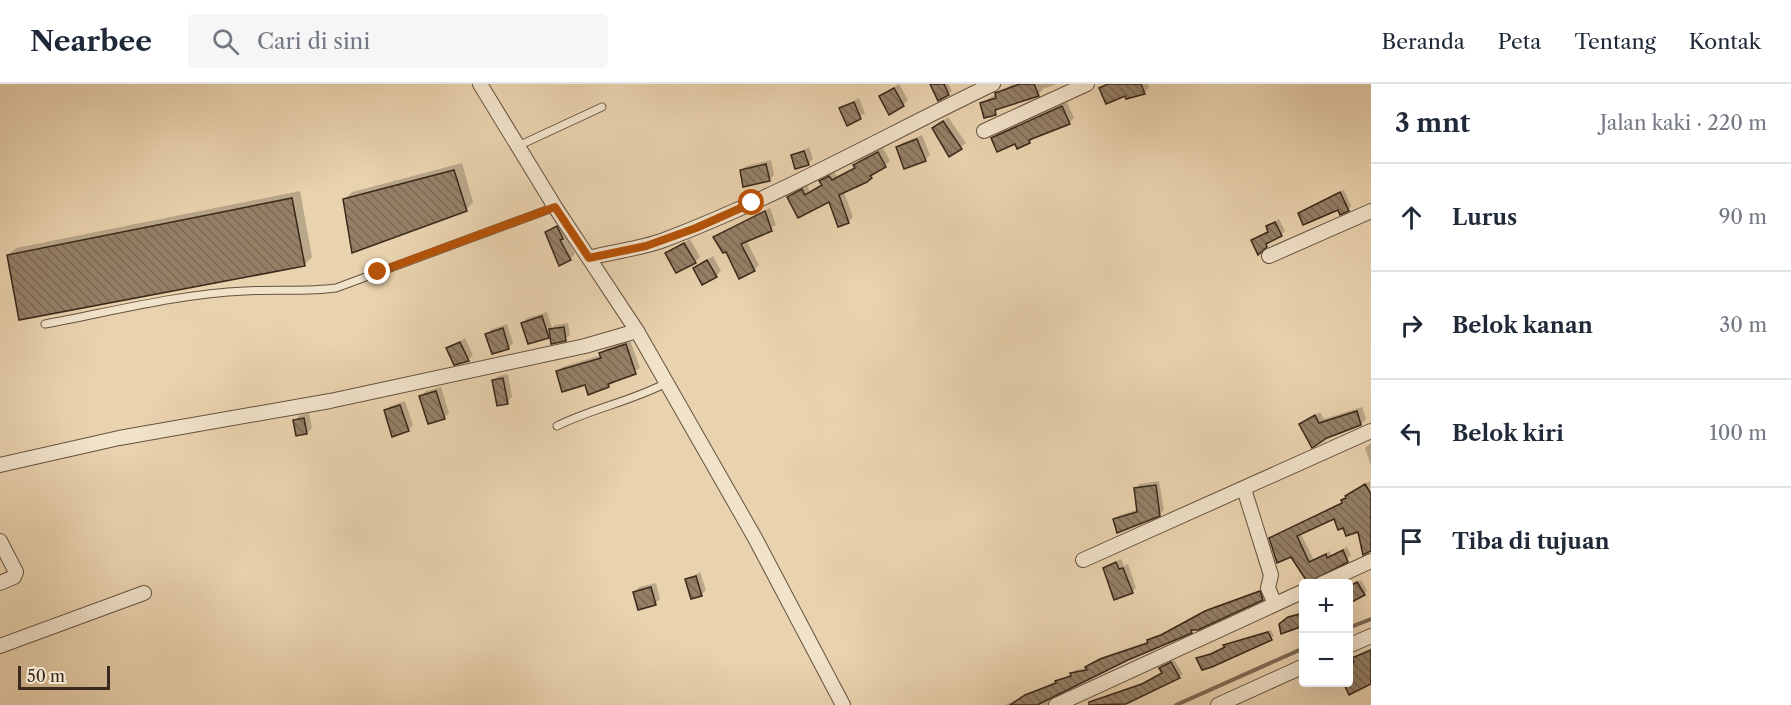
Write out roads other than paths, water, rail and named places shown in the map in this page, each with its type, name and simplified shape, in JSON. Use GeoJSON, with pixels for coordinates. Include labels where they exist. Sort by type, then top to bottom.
{"type":"FeatureCollection","features":[{"type":"Feature","properties":{"kind":"street"},"geometry":{"type":"LineString","coordinates":[[480,84],[555,207],[668,382],[755,538],[843,705]]}},
{"type":"Feature","properties":{"kind":"street"},"geometry":{"type":"LineString","coordinates":[[589,258],[646,246],[725,216],[881,142],[993,84]]}},
{"type":"Feature","properties":{"kind":"street"},"geometry":{"type":"LineString","coordinates":[[984,131],[1087,84]]}},
{"type":"Feature","properties":{"kind":"street"},"geometry":{"type":"LineString","coordinates":[[1269,256],[1371,211]]}},
{"type":"Feature","properties":{"kind":"street"},"geometry":{"type":"LineString","coordinates":[[0,465],[119,438],[330,401],[585,346],[637,331]]}},
{"type":"Feature","properties":{"kind":"street"},"geometry":{"type":"LineString","coordinates":[[1083,560],[1371,431]]}},
{"type":"Feature","properties":{"kind":"street"},"geometry":{"type":"LineString","coordinates":[[1244,489],[1271,576],[1268,588],[1275,604]]}},
{"type":"Feature","properties":{"kind":"street"},"geometry":{"type":"LineString","coordinates":[[0,583],[14,578],[16,572],[1,545]]}},
{"type":"Feature","properties":{"kind":"street"},"geometry":{"type":"LineString","coordinates":[[1332,579],[1371,561]]}},
{"type":"Feature","properties":{"kind":"street"},"geometry":{"type":"LineString","coordinates":[[0,646],[144,593]]}},
{"type":"Feature","properties":{"kind":"street"},"geometry":{"type":"LineString","coordinates":[[1056,705],[1299,593]]}},
{"type":"Feature","properties":{"kind":"street"},"geometry":{"type":"LineString","coordinates":[[1353,644],[1371,636]]}},
{"type":"Feature","properties":{"kind":"street"},"geometry":{"type":"LineString","coordinates":[[1218,705],[1299,668]]}},
{"type":"Feature","properties":{"kind":"lane"},"geometry":{"type":"LineString","coordinates":[[519,146],[602,106]]}},
{"type":"Feature","properties":{"kind":"lane"},"geometry":{"type":"LineString","coordinates":[[45,324],[199,296],[245,291],[308,292],[336,288],[555,207]]}},
{"type":"Feature","properties":{"kind":"lane"},"geometry":{"type":"LineString","coordinates":[[557,426],[598,407],[636,397],[668,382]]}},
{"type":"Feature","properties":{"kind":"waterway"},"geometry":{"type":"LineString","coordinates":[[1353,626],[1371,619]]}},
{"type":"Feature","properties":{"kind":"waterway"},"geometry":{"type":"LineString","coordinates":[[1176,705],[1299,650]]}}]}
